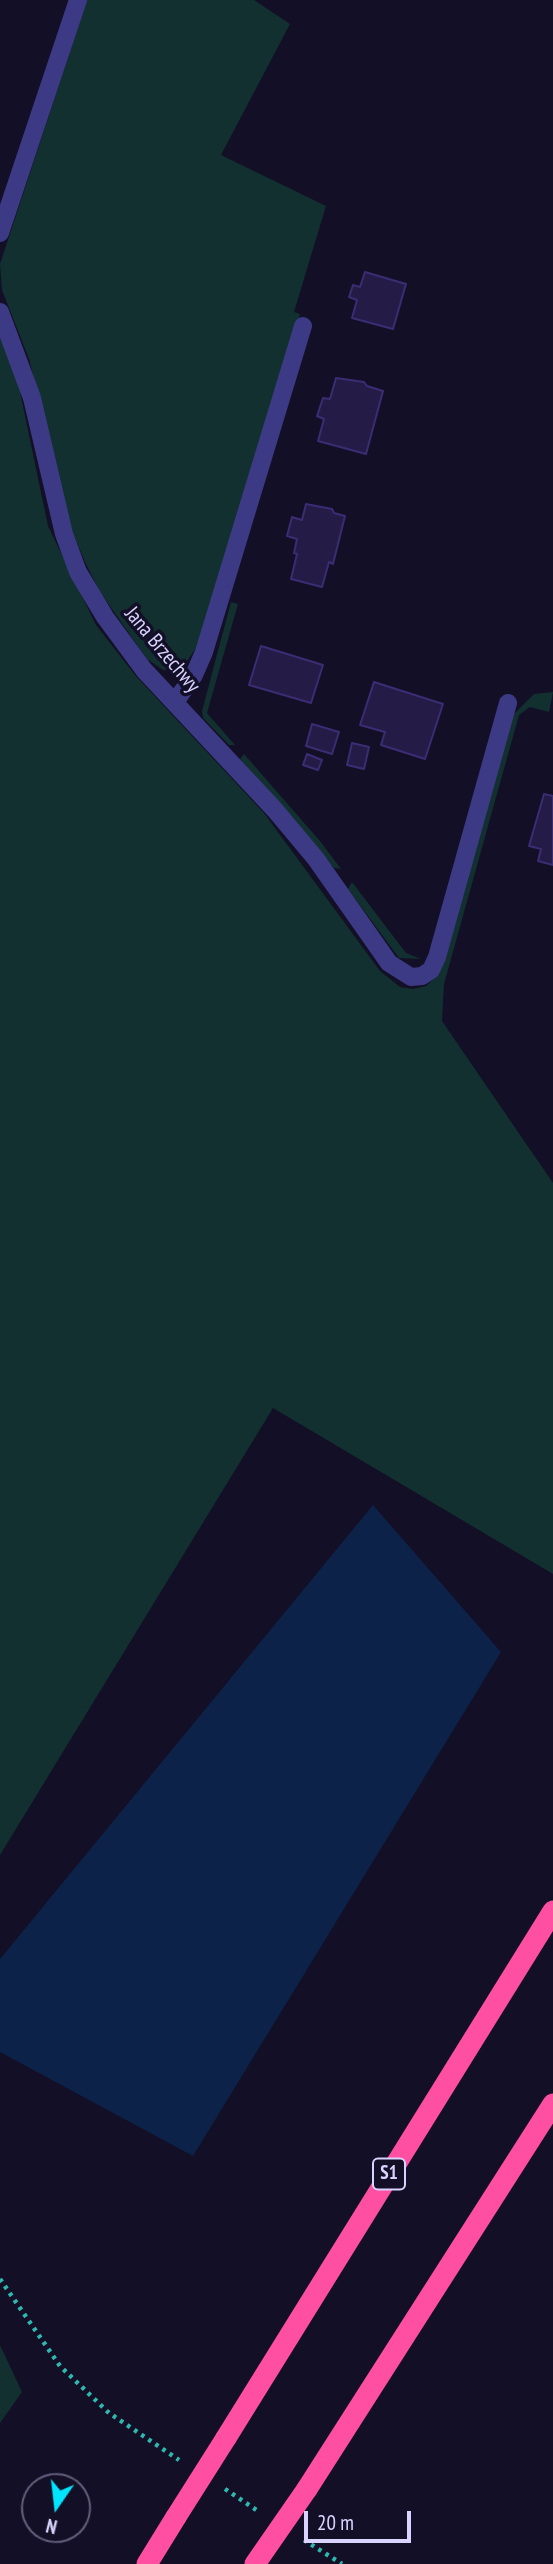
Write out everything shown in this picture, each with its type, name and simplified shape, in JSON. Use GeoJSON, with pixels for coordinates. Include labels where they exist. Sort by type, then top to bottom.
{"type":"FeatureCollection","features":[{"type":"Feature","properties":{"kind":"highway","name":"S1"},"geometry":{"type":"LineString","coordinates":[[147,2564],[553,1911]]}},
{"type":"Feature","properties":{"kind":"highway"},"geometry":{"type":"LineString","coordinates":[[255,2564],[307,2489],[553,2104]]}},
{"type":"Feature","properties":{"kind":"street"},"geometry":{"type":"LineString","coordinates":[[0,233],[78,0]]}},
{"type":"Feature","properties":{"kind":"street","name":"Jana Brzechwy"},"geometry":{"type":"LineString","coordinates":[[0,312],[32,398],[54,497],[78,572],[105,617],[144,670],[316,859],[389,963],[411,977],[422,976],[431,970],[437,957],[508,703]]}},
{"type":"Feature","properties":{"kind":"street"},"geometry":{"type":"LineString","coordinates":[[175,702],[194,675],[204,652],[303,326]]}},
{"type":"Feature","properties":{"kind":"path"},"geometry":{"type":"LineString","coordinates":[[0,2279],[60,2366],[109,2413],[180,2461]]}},
{"type":"Feature","properties":{"kind":"path"},"geometry":{"type":"LineString","coordinates":[[215,2483],[261,2512]]}},
{"type":"Feature","properties":{"kind":"path"},"geometry":{"type":"LineString","coordinates":[[296,2535],[342,2564]]}},
{"type":"Feature","properties":{"kind":"green space"},"geometry":{"type":"Polygon","coordinates":[[[87,0],[254,0],[290,24],[221,155],[326,206],[294,312],[300,314],[199,644],[187,661],[176,670],[163,670],[147,659],[100,592],[86,564],[71,529],[29,359],[2,290],[0,264],[87,0]]]}},
{"type":"Feature","properties":{"kind":"green space"},"geometry":{"type":"Polygon","coordinates":[[[0,331],[19,387],[48,526],[96,625],[135,675],[264,813],[380,971],[400,987],[413,989],[426,986],[438,975],[514,714],[534,694],[553,692],[549,712],[530,707],[519,715],[444,984],[442,1021],[553,1183],[553,1574],[273,1408],[0,1855],[0,331]]]}},
{"type":"Feature","properties":{"kind":"green space"},"geometry":{"type":"Polygon","coordinates":[[[231,602],[238,604],[207,713],[235,745],[229,745],[203,718],[202,711],[231,602]]]}},
{"type":"Feature","properties":{"kind":"green space"},"geometry":{"type":"Polygon","coordinates":[[[244,754],[341,869],[334,868],[240,759],[244,754]]]}},
{"type":"Feature","properties":{"kind":"green space"},"geometry":{"type":"Polygon","coordinates":[[[352,882],[406,953],[421,959],[399,958],[348,889],[352,882]]]}},
{"type":"Feature","properties":{"kind":"green space"},"geometry":{"type":"Polygon","coordinates":[[[0,2345],[22,2392],[0,2423],[0,2345]]]}},
{"type":"Feature","properties":{"kind":"water"},"geometry":{"type":"Polygon","coordinates":[[[373,1505],[501,1652],[193,2156],[0,2052],[0,1959],[373,1505]]]}},
{"type":"Feature","properties":{"kind":"building"},"geometry":{"type":"Polygon","coordinates":[[[365,272],[406,284],[393,329],[352,318],[357,300],[349,297],[353,285],[360,287],[365,272]]]}},
{"type":"Feature","properties":{"kind":"building"},"geometry":{"type":"Polygon","coordinates":[[[336,378],[364,382],[367,386],[383,391],[366,454],[318,441],[324,419],[317,416],[323,398],[330,399],[336,378]]]}},
{"type":"Feature","properties":{"kind":"building"},"geometry":{"type":"Polygon","coordinates":[[[306,504],[332,509],[334,513],[345,516],[333,564],[329,562],[322,587],[291,579],[297,554],[294,553],[297,539],[287,536],[292,517],[302,520],[306,504]]]}},
{"type":"Feature","properties":{"kind":"building"},"geometry":{"type":"Polygon","coordinates":[[[261,646],[323,665],[311,703],[249,685],[261,646]]]}},
{"type":"Feature","properties":{"kind":"building"},"geometry":{"type":"Polygon","coordinates":[[[374,682],[443,704],[425,759],[381,745],[385,732],[360,725],[374,682]]]}},
{"type":"Feature","properties":{"kind":"building"},"geometry":{"type":"Polygon","coordinates":[[[312,724],[339,732],[332,754],[306,746],[312,724]]]}},
{"type":"Feature","properties":{"kind":"building"},"geometry":{"type":"Polygon","coordinates":[[[352,743],[369,747],[364,769],[347,765],[352,743]]]}},
{"type":"Feature","properties":{"kind":"building"},"geometry":{"type":"Polygon","coordinates":[[[307,754],[322,760],[318,770],[303,765],[307,754]]]}},
{"type":"Feature","properties":{"kind":"building"},"geometry":{"type":"Polygon","coordinates":[[[544,794],[553,796],[553,865],[538,861],[541,849],[529,846],[544,794]]]}}]}
